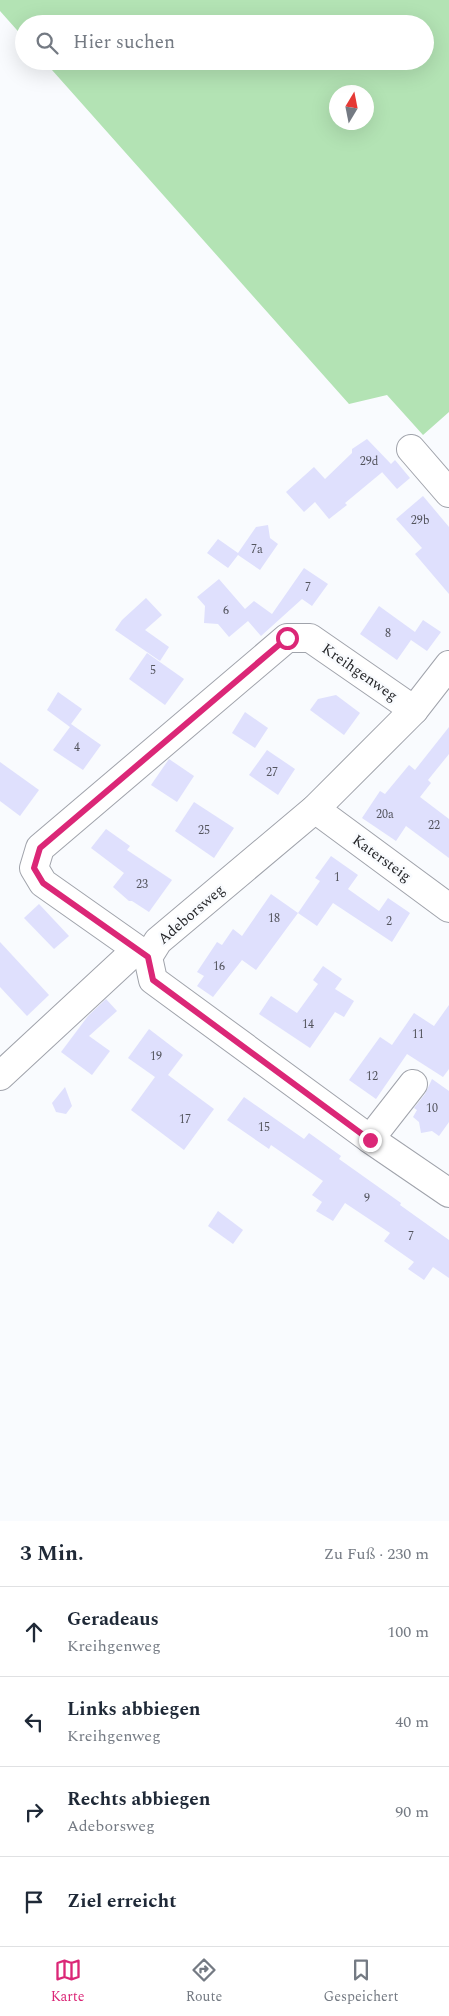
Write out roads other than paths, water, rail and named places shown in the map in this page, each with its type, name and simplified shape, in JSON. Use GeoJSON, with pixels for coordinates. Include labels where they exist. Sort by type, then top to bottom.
{"type":"FeatureCollection","features":[{"type":"Feature","properties":{"kind":"street"},"geometry":{"type":"LineString","coordinates":[[411,450],[449,493]]}},
{"type":"Feature","properties":{"kind":"street","name":"Kreihgenweg"},"geometry":{"type":"LineString","coordinates":[[142,954],[43,883],[34,868],[40,848],[287,638],[310,638],[414,710]]}},
{"type":"Feature","properties":{"kind":"street","name":"Adeborsweg"},"geometry":{"type":"LineString","coordinates":[[449,665],[414,710],[315,809],[142,954],[153,980],[370,1140],[449,1193]]}},
{"type":"Feature","properties":{"kind":"street","name":"Katersteig"},"geometry":{"type":"LineString","coordinates":[[315,809],[449,908]]}},
{"type":"Feature","properties":{"kind":"street"},"geometry":{"type":"LineString","coordinates":[[0,1076],[142,954]]}},
{"type":"Feature","properties":{"kind":"street"},"geometry":{"type":"LineString","coordinates":[[370,1140],[413,1084]]}}]}
